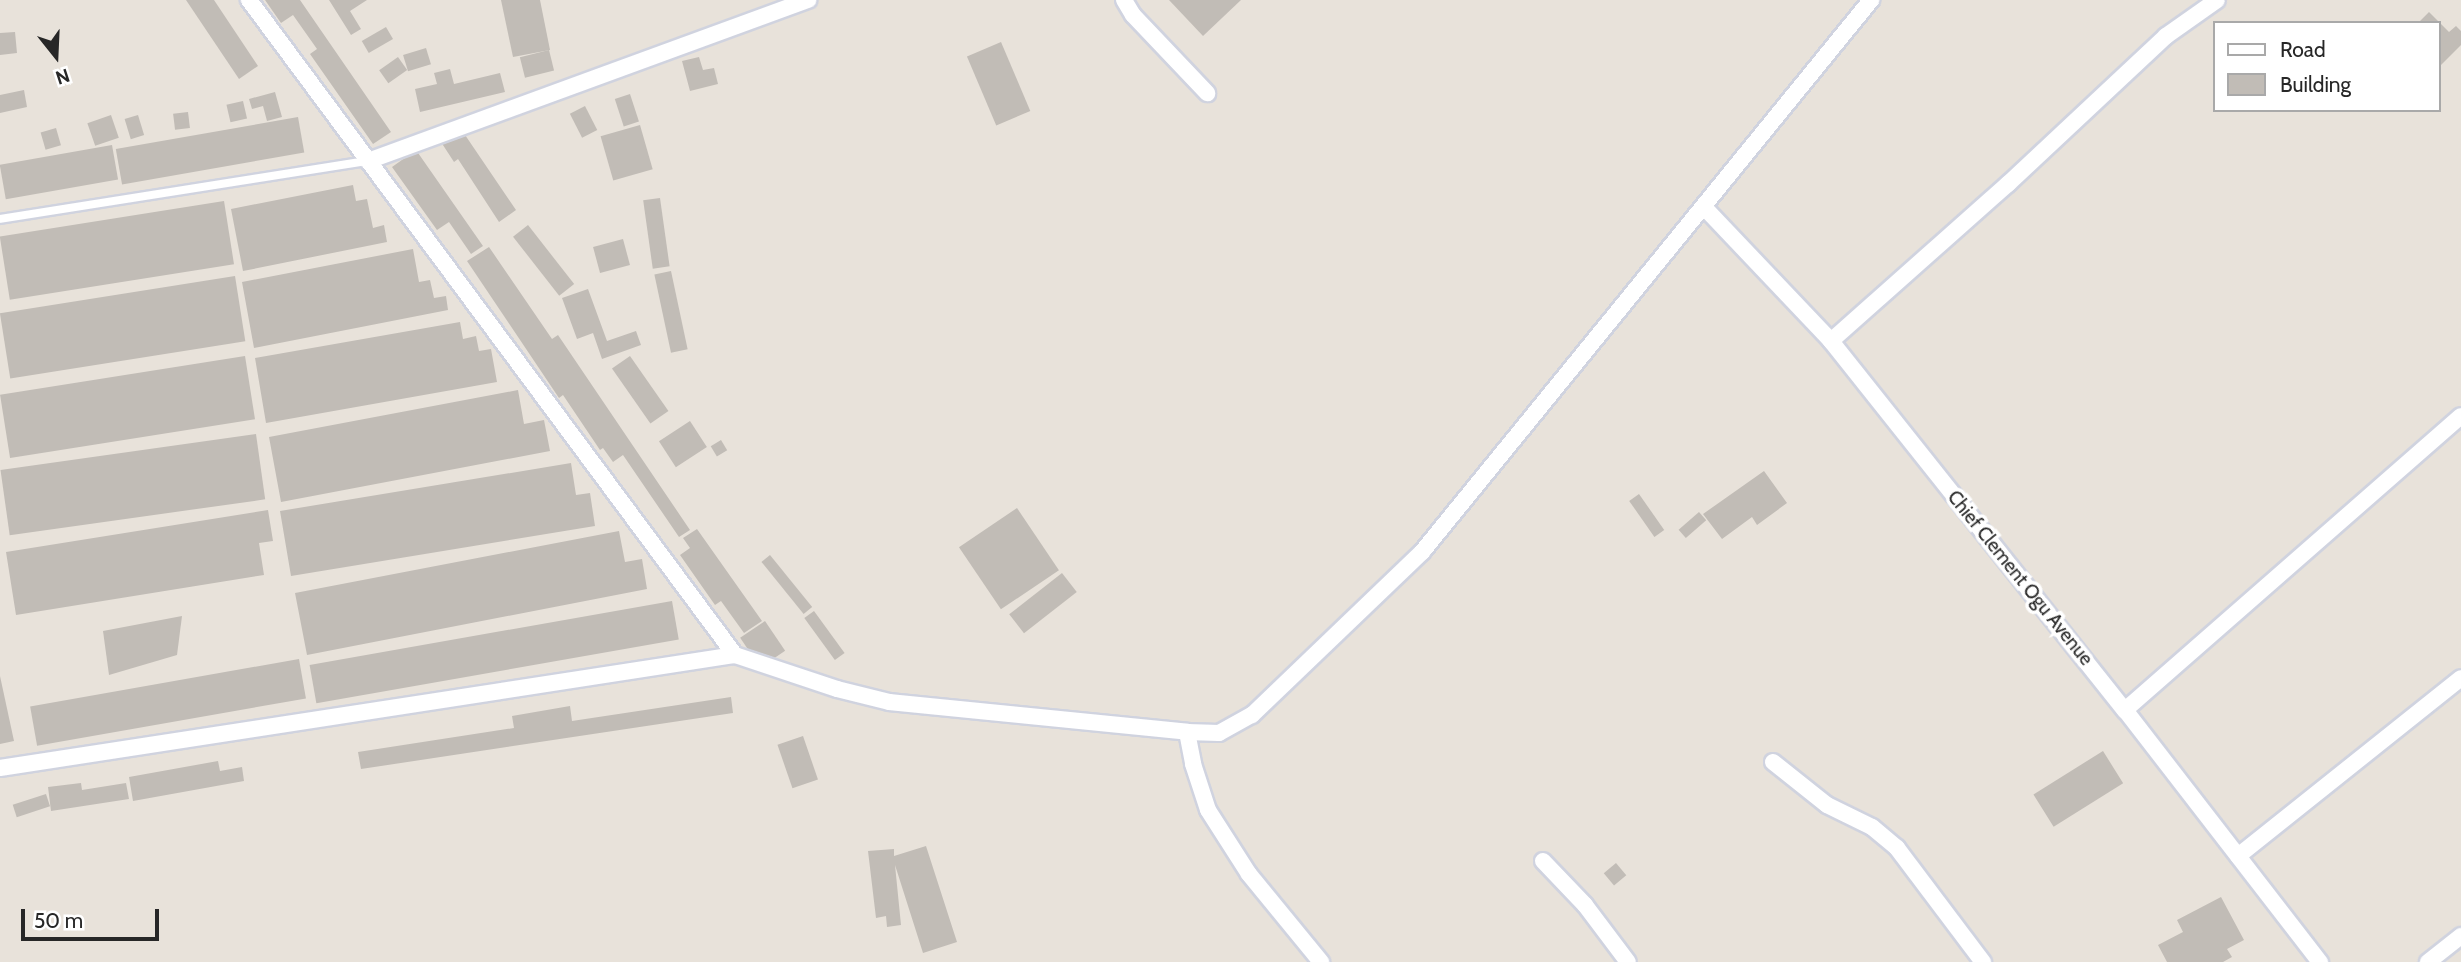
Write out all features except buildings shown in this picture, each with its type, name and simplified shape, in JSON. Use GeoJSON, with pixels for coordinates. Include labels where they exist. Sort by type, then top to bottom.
{"type":"FeatureCollection","features":[{"type":"Feature","properties":{"kind":"street"},"geometry":{"type":"LineString","coordinates":[[249,0],[735,655]]}},
{"type":"Feature","properties":{"kind":"street"},"geometry":{"type":"LineString","coordinates":[[368,161],[809,0]]}},
{"type":"Feature","properties":{"kind":"street"},"geometry":{"type":"LineString","coordinates":[[1124,0],[1133,15],[1207,93]]}},
{"type":"Feature","properties":{"kind":"street"},"geometry":{"type":"LineString","coordinates":[[0,768],[735,655],[889,702],[1219,733],[1252,715],[1422,552],[1871,0]]}},
{"type":"Feature","properties":{"kind":"street"},"geometry":{"type":"LineString","coordinates":[[1831,341],[2008,184],[2166,36],[2217,0]]}},
{"type":"Feature","properties":{"kind":"street","name":"Chief Clement Ogu Avenue"},"geometry":{"type":"LineString","coordinates":[[1704,207],[1831,341],[2125,710],[2320,962]]}},
{"type":"Feature","properties":{"kind":"street"},"geometry":{"type":"LineString","coordinates":[[2125,710],[2461,416]]}},
{"type":"Feature","properties":{"kind":"street"},"geometry":{"type":"LineString","coordinates":[[2238,856],[2461,678]]}},
{"type":"Feature","properties":{"kind":"street"},"geometry":{"type":"LineString","coordinates":[[1188,732],[1193,764],[1208,810],[1249,874],[1321,962]]}},
{"type":"Feature","properties":{"kind":"street"},"geometry":{"type":"LineString","coordinates":[[1773,762],[1827,805],[1872,827],[1897,848],[1983,962]]}},
{"type":"Feature","properties":{"kind":"street"},"geometry":{"type":"LineString","coordinates":[[1543,861],[1585,905],[1628,962]]}},
{"type":"Feature","properties":{"kind":"street"},"geometry":{"type":"LineString","coordinates":[[2428,962],[2461,936]]}},
{"type":"Feature","properties":{"kind":"lane"},"geometry":{"type":"LineString","coordinates":[[0,219],[368,161]]}}]}
